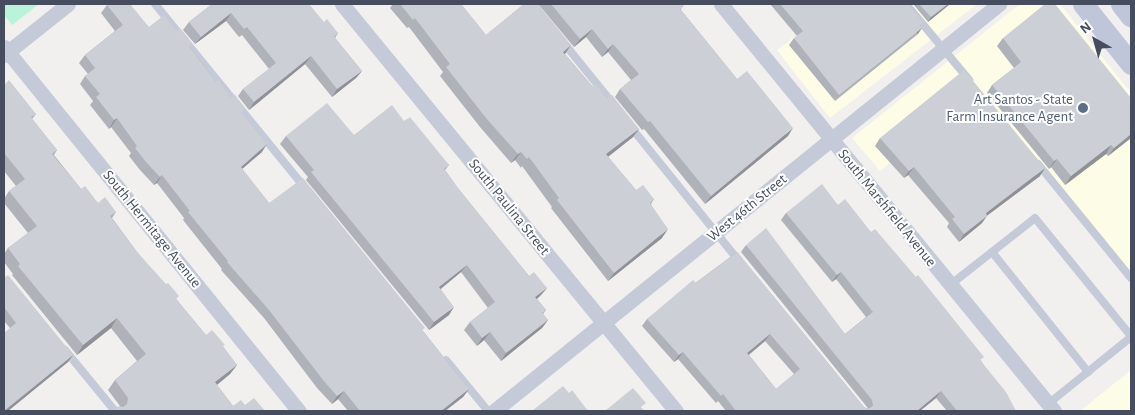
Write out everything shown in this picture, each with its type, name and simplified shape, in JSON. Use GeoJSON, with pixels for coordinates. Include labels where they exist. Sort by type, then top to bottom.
{"type":"FeatureCollection","features":[{"type":"Feature","properties":{"kind":"main road"},"geometry":{"type":"LineString","coordinates":[[1083,4],[1131,64]]}},
{"type":"Feature","properties":{"kind":"main road"},"geometry":{"type":"LineString","coordinates":[[1121,4],[1131,17]]}},
{"type":"Feature","properties":{"kind":"street"},"geometry":{"type":"LineString","coordinates":[[5,51],[68,4]]}},
{"type":"Feature","properties":{"kind":"street","name":"South Paulina Street"},"geometry":{"type":"LineString","coordinates":[[342,4],[676,411]]}},
{"type":"Feature","properties":{"kind":"street","name":"South Marshfield Avenue"},"geometry":{"type":"LineString","coordinates":[[721,4],[1051,408]]}},
{"type":"Feature","properties":{"kind":"street","name":"West 46th Street"},"geometry":{"type":"LineString","coordinates":[[494,411],[999,4]]}},
{"type":"Feature","properties":{"kind":"street","name":"South Hermitage Avenue"},"geometry":{"type":"LineString","coordinates":[[5,51],[299,411]]}},
{"type":"Feature","properties":{"kind":"lane"},"geometry":{"type":"LineString","coordinates":[[155,4],[311,195]]}},
{"type":"Feature","properties":{"kind":"lane"},"geometry":{"type":"LineString","coordinates":[[906,4],[976,89]]}},
{"type":"Feature","properties":{"kind":"lane"},"geometry":{"type":"LineString","coordinates":[[556,34],[618,111]]}},
{"type":"Feature","properties":{"kind":"lane"},"geometry":{"type":"LineString","coordinates":[[624,119],[744,266]]}},
{"type":"Feature","properties":{"kind":"lane"},"geometry":{"type":"LineString","coordinates":[[1030,155],[1131,278]]}},
{"type":"Feature","properties":{"kind":"lane"},"geometry":{"type":"LineString","coordinates":[[950,285],[1035,218],[1131,337],[1088,372],[1051,408]]}},
{"type":"Feature","properties":{"kind":"lane"},"geometry":{"type":"LineString","coordinates":[[992,252],[1088,372]]}},
{"type":"Feature","properties":{"kind":"lane"},"geometry":{"type":"LineString","coordinates":[[59,343],[115,411]]}},
{"type":"Feature","properties":{"kind":"lane"},"geometry":{"type":"LineString","coordinates":[[443,356],[488,411]]}},
{"type":"Feature","properties":{"kind":"shaded area"},"geometry":{"type":"Polygon","coordinates":[[[837,4],[977,4],[830,118],[777,50],[837,4]]]}},
{"type":"Feature","properties":{"kind":"shaded area"},"geometry":{"type":"Polygon","coordinates":[[[1020,4],[1060,4],[1131,93],[1131,278],[993,109],[946,119],[880,171],[852,138],[1020,4]]]}},
{"type":"Feature","properties":{"kind":"shaded area"},"geometry":{"type":"Polygon","coordinates":[[[1131,370],[1131,411],[1080,411],[1131,370]]]}},
{"type":"Feature","properties":{"kind":"green space"},"geometry":{"type":"Polygon","coordinates":[[[4,4],[39,4],[12,25],[4,15],[4,4]]]}},
{"type":"Feature","properties":{"kind":"building"},"geometry":{"type":"Polygon","coordinates":[[[108,4],[130,4],[149,27],[164,15],[176,31],[180,28],[192,43],[189,46],[216,82],[218,80],[231,98],[235,95],[245,108],[241,113],[267,144],[241,167],[269,203],[303,178],[425,328],[422,330],[469,389],[441,411],[360,411],[344,391],[337,396],[269,310],[227,262],[162,175],[160,177],[146,162],[117,118],[114,120],[96,97],[100,94],[85,76],[95,68],[85,55],[123,25],[108,4]]]}},
{"type":"Feature","properties":{"kind":"building"},"geometry":{"type":"Polygon","coordinates":[[[212,4],[309,4],[324,22],[327,19],[338,33],[334,37],[362,71],[337,89],[311,56],[254,102],[243,89],[276,63],[247,27],[244,29],[231,13],[201,37],[189,22],[212,4]]]}},
{"type":"Feature","properties":{"kind":"building"},"geometry":{"type":"Polygon","coordinates":[[[400,4],[461,4],[486,35],[524,4],[538,4],[571,45],[563,52],[592,86],[595,84],[607,99],[612,95],[639,129],[606,154],[636,190],[643,185],[654,199],[650,203],[668,229],[614,273],[557,200],[559,198],[529,157],[527,159],[521,152],[518,154],[486,118],[446,67],[450,64],[415,18],[413,20],[400,4]]]}},
{"type":"Feature","properties":{"kind":"building"},"geometry":{"type":"Polygon","coordinates":[[[551,4],[682,4],[684,6],[680,9],[737,79],[747,71],[793,128],[711,196],[650,121],[648,122],[620,89],[639,74],[613,44],[608,49],[592,29],[580,39],[551,4]]]}},
{"type":"Feature","properties":{"kind":"building"},"geometry":{"type":"Polygon","coordinates":[[[780,4],[908,4],[923,22],[920,25],[922,28],[839,95],[794,38],[803,31],[780,4]]]}},
{"type":"Feature","properties":{"kind":"building"},"geometry":{"type":"Polygon","coordinates":[[[919,4],[948,4],[931,17],[919,4]]]}},
{"type":"Feature","properties":{"kind":"building"},"geometry":{"type":"Polygon","coordinates":[[[1045,4],[1055,4],[1131,98],[1131,134],[1114,148],[1111,145],[1071,176],[1057,159],[1054,161],[992,85],[1021,62],[1003,38],[1045,4]]]}},
{"type":"Feature","properties":{"kind":"building"},"geometry":{"type":"Polygon","coordinates":[[[964,70],[1045,168],[986,213],[987,216],[964,234],[952,219],[955,217],[914,167],[909,171],[880,138],[964,70]]]}},
{"type":"Feature","properties":{"kind":"building"},"geometry":{"type":"Polygon","coordinates":[[[9,80],[36,114],[31,117],[57,150],[52,154],[81,189],[85,186],[98,203],[105,197],[116,212],[110,216],[137,252],[179,296],[176,299],[206,335],[212,330],[225,345],[223,346],[237,365],[215,382],[233,406],[241,400],[245,405],[254,398],[265,411],[112,411],[119,406],[123,407],[127,404],[128,398],[115,380],[146,354],[117,318],[83,345],[18,266],[20,264],[8,248],[37,226],[9,191],[25,179],[4,153],[4,85],[9,80]]]}},
{"type":"Feature","properties":{"kind":"building"},"geometry":{"type":"Polygon","coordinates":[[[327,103],[354,135],[392,105],[404,121],[410,117],[449,165],[444,169],[457,187],[529,276],[534,272],[547,288],[535,297],[546,310],[542,313],[548,320],[506,353],[490,332],[482,338],[470,322],[495,302],[467,265],[439,287],[454,307],[434,322],[311,172],[314,170],[286,136],[327,103]]]}},
{"type":"Feature","properties":{"kind":"building"},"geometry":{"type":"Polygon","coordinates":[[[822,184],[838,205],[845,199],[871,232],[875,229],[916,277],[918,275],[984,357],[980,360],[1006,392],[1016,411],[957,411],[941,391],[919,411],[736,411],[723,394],[721,396],[683,352],[679,355],[647,319],[693,280],[696,283],[737,252],[864,407],[868,409],[873,406],[872,400],[746,245],[766,228],[845,334],[873,312],[841,272],[837,275],[786,213],[822,184]],[[770,334],[747,353],[776,389],[800,369],[770,334]]]}},
{"type":"Feature","properties":{"kind":"building"},"geometry":{"type":"Polygon","coordinates":[[[8,275],[73,355],[4,411],[4,333],[16,323],[4,307],[4,278],[8,275]]]}},
{"type":"Feature","properties":{"kind":"building"},"geometry":{"type":"Polygon","coordinates":[[[563,386],[569,393],[572,390],[588,411],[532,411],[563,386]]]}},
{"type":"Feature","properties":{"kind":"building"},"geometry":{"type":"Polygon","coordinates":[[[633,388],[646,403],[641,407],[644,411],[605,411],[633,388]]]}},
{"type":"Feature","properties":{"kind":"place","name":"Art Santos - State Farm Insurance Agent"},"geometry":{"type":"Point","coordinates":[1083,108]}}]}
